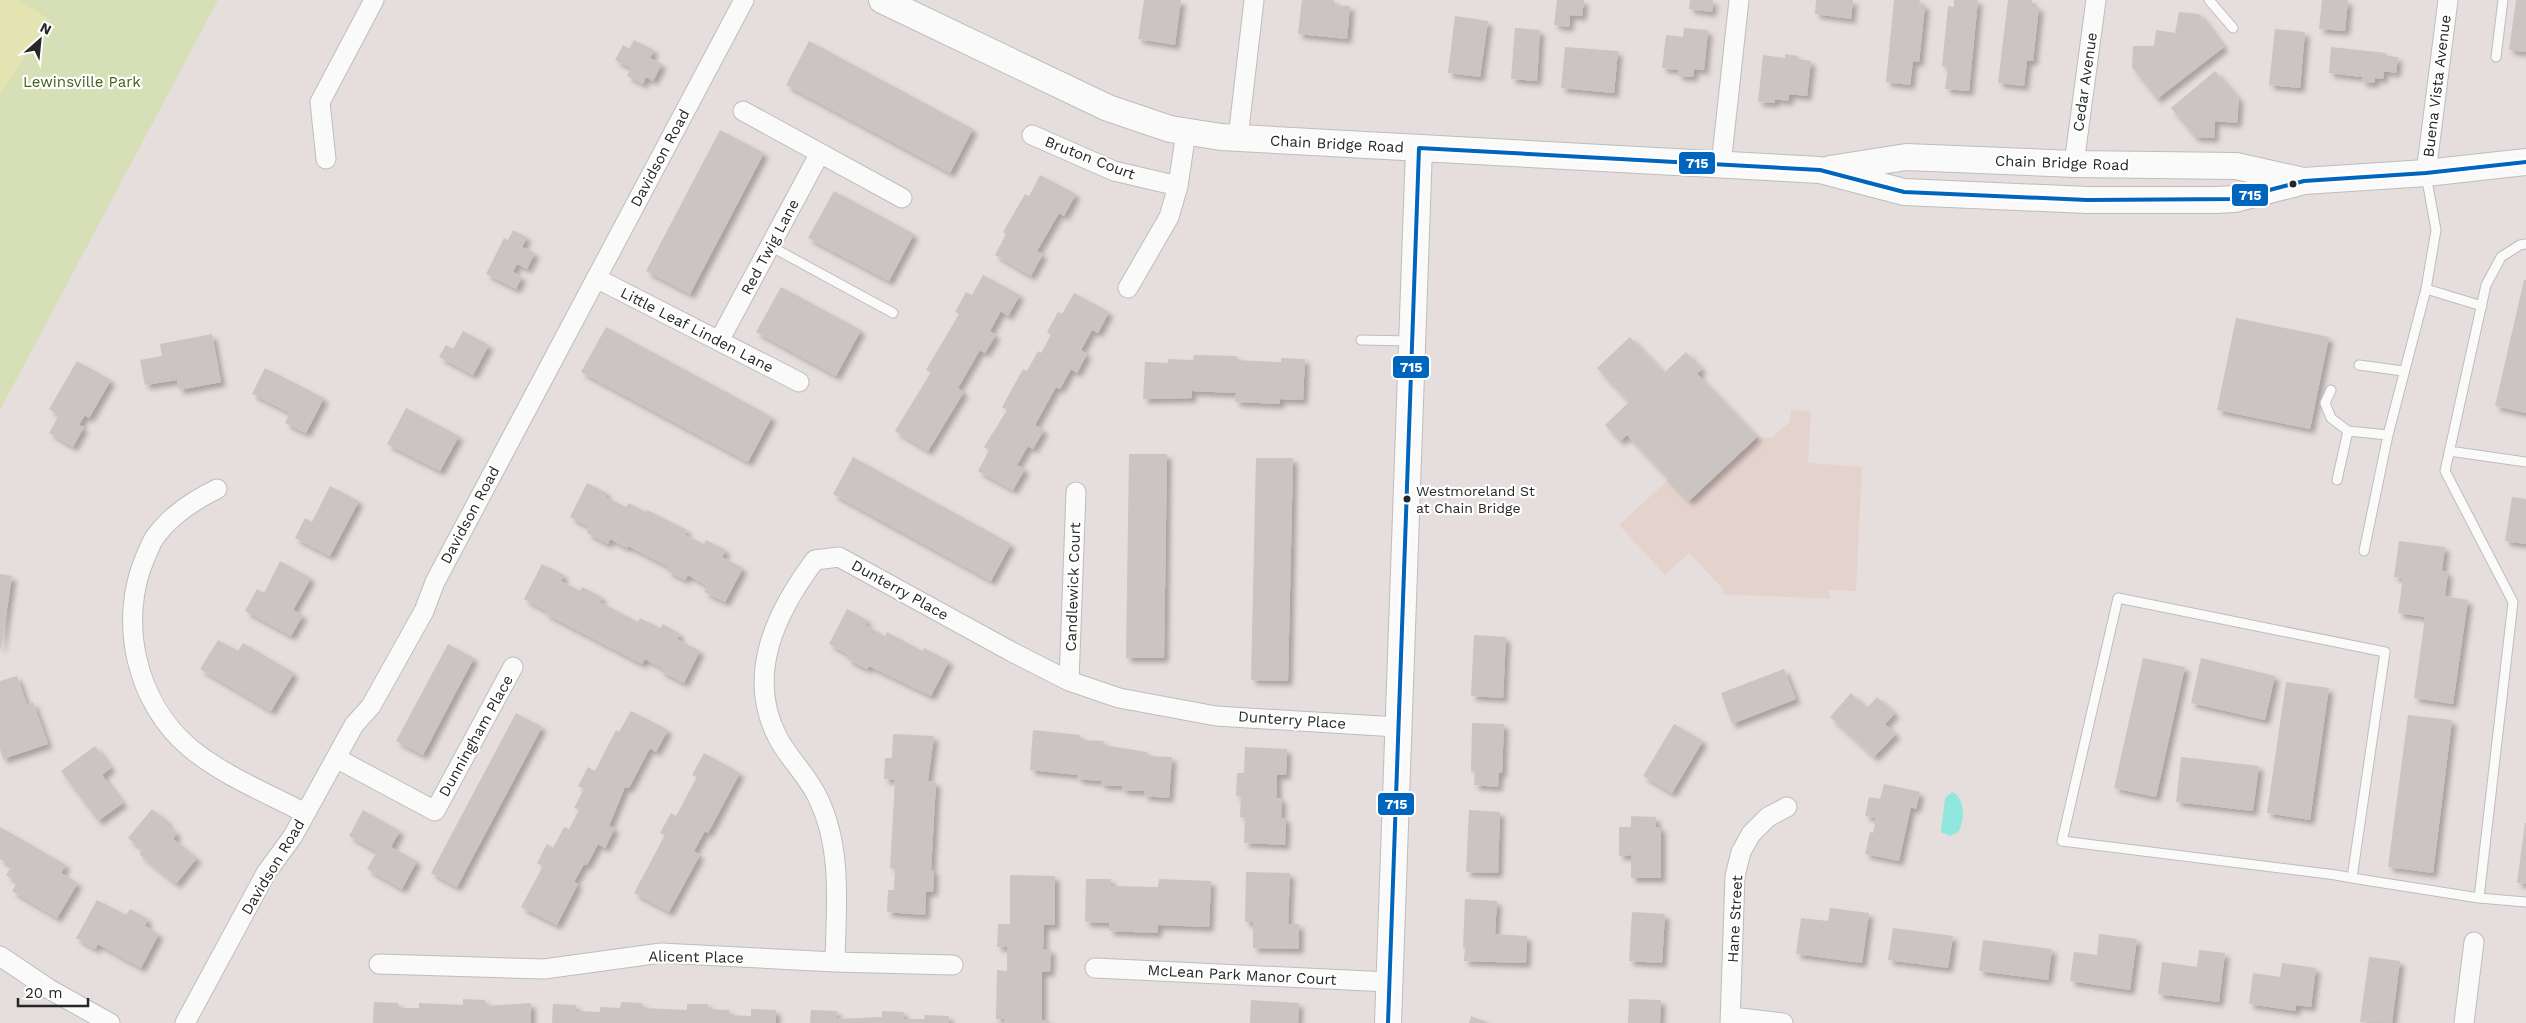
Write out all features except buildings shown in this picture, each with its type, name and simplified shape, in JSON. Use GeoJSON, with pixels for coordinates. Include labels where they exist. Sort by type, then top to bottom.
{"type":"FeatureCollection","features":[{"type":"Feature","properties":{"kind":"main road","name":"Chain Bridge Road"},"geometry":{"type":"LineString","coordinates":[[882,0],[1093,102],[1143,121],[1186,132],[1238,138],[1820,170],[1906,157],[2074,164],[2236,166],[2304,181]]}},
{"type":"Feature","properties":{"kind":"main road"},"geometry":{"type":"LineString","coordinates":[[1388,1023],[1397,726],[1419,148]]}},
{"type":"Feature","properties":{"kind":"main road","name":"Chain Bridge Road"},"geometry":{"type":"LineString","coordinates":[[1820,170],[1904,192],[2087,200],[2235,199],[2304,181],[2426,173],[2526,162]]}},
{"type":"Feature","properties":{"kind":"street"},"geometry":{"type":"LineString","coordinates":[[326,159],[320,102],[374,0]]}},
{"type":"Feature","properties":{"kind":"street","name":"Davidson Road"},"geometry":{"type":"LineString","coordinates":[[185,1023],[266,873],[293,836],[354,725],[371,706],[424,611],[434,582],[744,0]]}},
{"type":"Feature","properties":{"kind":"street"},"geometry":{"type":"LineString","coordinates":[[1238,138],[1254,0]]}},
{"type":"Feature","properties":{"kind":"street"},"geometry":{"type":"LineString","coordinates":[[1721,165],[1739,0]]}},
{"type":"Feature","properties":{"kind":"street","name":"Cedar Avenue"},"geometry":{"type":"LineString","coordinates":[[2074,164],[2096,0]]}},
{"type":"Feature","properties":{"kind":"street","name":"Buena Vista Avenue"},"geometry":{"type":"LineString","coordinates":[[2426,173],[2448,0]]}},
{"type":"Feature","properties":{"kind":"street"},"geometry":{"type":"LineString","coordinates":[[743,111],[902,198]]}},
{"type":"Feature","properties":{"kind":"street"},"geometry":{"type":"LineString","coordinates":[[1128,288],[1169,217],[1178,186],[1186,132]]}},
{"type":"Feature","properties":{"kind":"street","name":"Bruton Court"},"geometry":{"type":"LineString","coordinates":[[1032,135],[1114,171],[1178,186]]}},
{"type":"Feature","properties":{"kind":"street","name":"Red Twig Lane"},"geometry":{"type":"LineString","coordinates":[[719,341],[820,153]]}},
{"type":"Feature","properties":{"kind":"street","name":"Little Leaf Linden Lane"},"geometry":{"type":"LineString","coordinates":[[596,278],[799,382]]}},
{"type":"Feature","properties":{"kind":"street"},"geometry":{"type":"LineString","coordinates":[[217,489],[192,502],[171,518],[154,539],[139,573],[133,605],[133,639],[139,669],[151,698],[170,727],[189,747],[216,766],[305,813]]}},
{"type":"Feature","properties":{"kind":"street","name":"Candlewick Court"},"geometry":{"type":"LineString","coordinates":[[1069,681],[1076,492]]}},
{"type":"Feature","properties":{"kind":"street","name":"Dunterry Place"},"geometry":{"type":"LineString","coordinates":[[835,962],[837,869],[830,834],[818,797],[778,738],[765,709],[763,681],[769,644],[783,611],[799,582],[815,560],[839,557],[1012,652],[1069,681],[1119,698],[1216,716],[1397,726]]}},
{"type":"Feature","properties":{"kind":"street","name":"Dunningham Place"},"geometry":{"type":"LineString","coordinates":[[336,758],[435,811],[513,667]]}},
{"type":"Feature","properties":{"kind":"street","name":"Hane Street"},"geometry":{"type":"LineString","coordinates":[[1730,1020],[1736,876],[1741,852],[1757,828],[1768,817],[1787,807]]}},
{"type":"Feature","properties":{"kind":"street"},"geometry":{"type":"LineString","coordinates":[[2464,1023],[2474,942]]}},
{"type":"Feature","properties":{"kind":"street","name":"Alicent Place"},"geometry":{"type":"LineString","coordinates":[[379,964],[544,969],[661,953],[835,962],[953,964]]}},
{"type":"Feature","properties":{"kind":"street"},"geometry":{"type":"LineString","coordinates":[[0,956],[49,990],[110,1023]]}},
{"type":"Feature","properties":{"kind":"street","name":"McLean Park Manor Court"},"geometry":{"type":"LineString","coordinates":[[1095,968],[1389,982]]}},
{"type":"Feature","properties":{"kind":"street"},"geometry":{"type":"LineString","coordinates":[[1730,1020],[1783,1023]]}},
{"type":"Feature","properties":{"kind":"lane"},"geometry":{"type":"LineString","coordinates":[[2209,0],[2233,28]]}},
{"type":"Feature","properties":{"kind":"lane"},"geometry":{"type":"LineString","coordinates":[[2496,57],[2503,0]]}},
{"type":"Feature","properties":{"kind":"lane"},"geometry":{"type":"LineString","coordinates":[[2364,551],[2403,371],[2426,289],[2436,230],[2426,173]]}},
{"type":"Feature","properties":{"kind":"lane"},"geometry":{"type":"LineString","coordinates":[[2478,898],[2513,602],[2445,471],[2486,286],[2501,257],[2520,245],[2526,244]]}},
{"type":"Feature","properties":{"kind":"lane"},"geometry":{"type":"LineString","coordinates":[[770,246],[893,313]]}},
{"type":"Feature","properties":{"kind":"lane"},"geometry":{"type":"LineString","coordinates":[[2426,289],[2482,306]]}},
{"type":"Feature","properties":{"kind":"lane"},"geometry":{"type":"LineString","coordinates":[[1361,340],[1412,341]]}},
{"type":"Feature","properties":{"kind":"lane"},"geometry":{"type":"LineString","coordinates":[[2359,365],[2403,371]]}},
{"type":"Feature","properties":{"kind":"lane"},"geometry":{"type":"LineString","coordinates":[[2331,390],[2325,403],[2331,418],[2348,431],[2388,435]]}},
{"type":"Feature","properties":{"kind":"lane"},"geometry":{"type":"LineString","coordinates":[[2337,480],[2348,431]]}},
{"type":"Feature","properties":{"kind":"lane"},"geometry":{"type":"LineString","coordinates":[[2449,451],[2526,462]]}},
{"type":"Feature","properties":{"kind":"lane"},"geometry":{"type":"LineString","coordinates":[[2352,878],[2385,652],[2118,598],[2062,841],[2352,878],[2478,898],[2526,902]]}},
{"type":"Feature","properties":{"kind":"shaded area"},"geometry":{"type":"Polygon","coordinates":[[[1791,410],[1811,411],[1808,463],[1862,467],[1856,591],[1829,590],[1830,599],[1721,594],[1723,589],[1689,553],[1665,575],[1619,525],[1669,479],[1689,501],[1757,437],[1771,438],[1790,422],[1791,410]]]}},
{"type":"Feature","properties":{"kind":"green space","name":"Lewinsville Park"},"geometry":{"type":"Polygon","coordinates":[[[0,0],[218,0],[0,410],[0,0]]]}},
{"type":"Feature","properties":{"kind":"green space"},"geometry":{"type":"Polygon","coordinates":[[[0,0],[20,0],[50,20],[0,93],[0,0]]]}},
{"type":"Feature","properties":{"kind":"water"},"geometry":{"type":"Polygon","coordinates":[[[1952,792],[1960,799],[1963,817],[1958,832],[1950,836],[1941,832],[1945,798],[1952,792]]]}},
{"type":"Feature","properties":{"kind":"transit line","name":"715"},"geometry":{"type":"LineString","coordinates":[[1419,148],[1820,170],[1904,192],[2087,200],[2235,199],[2304,181],[2426,173],[2526,162]]}},
{"type":"Feature","properties":{"kind":"transit line","name":"715"},"geometry":{"type":"LineString","coordinates":[[1388,1023],[1419,148]]}},
{"type":"Feature","properties":{"kind":"place","name":"Westmoreland St at Chain Bridge"},"geometry":{"type":"Point","coordinates":[1407,499]}}]}
